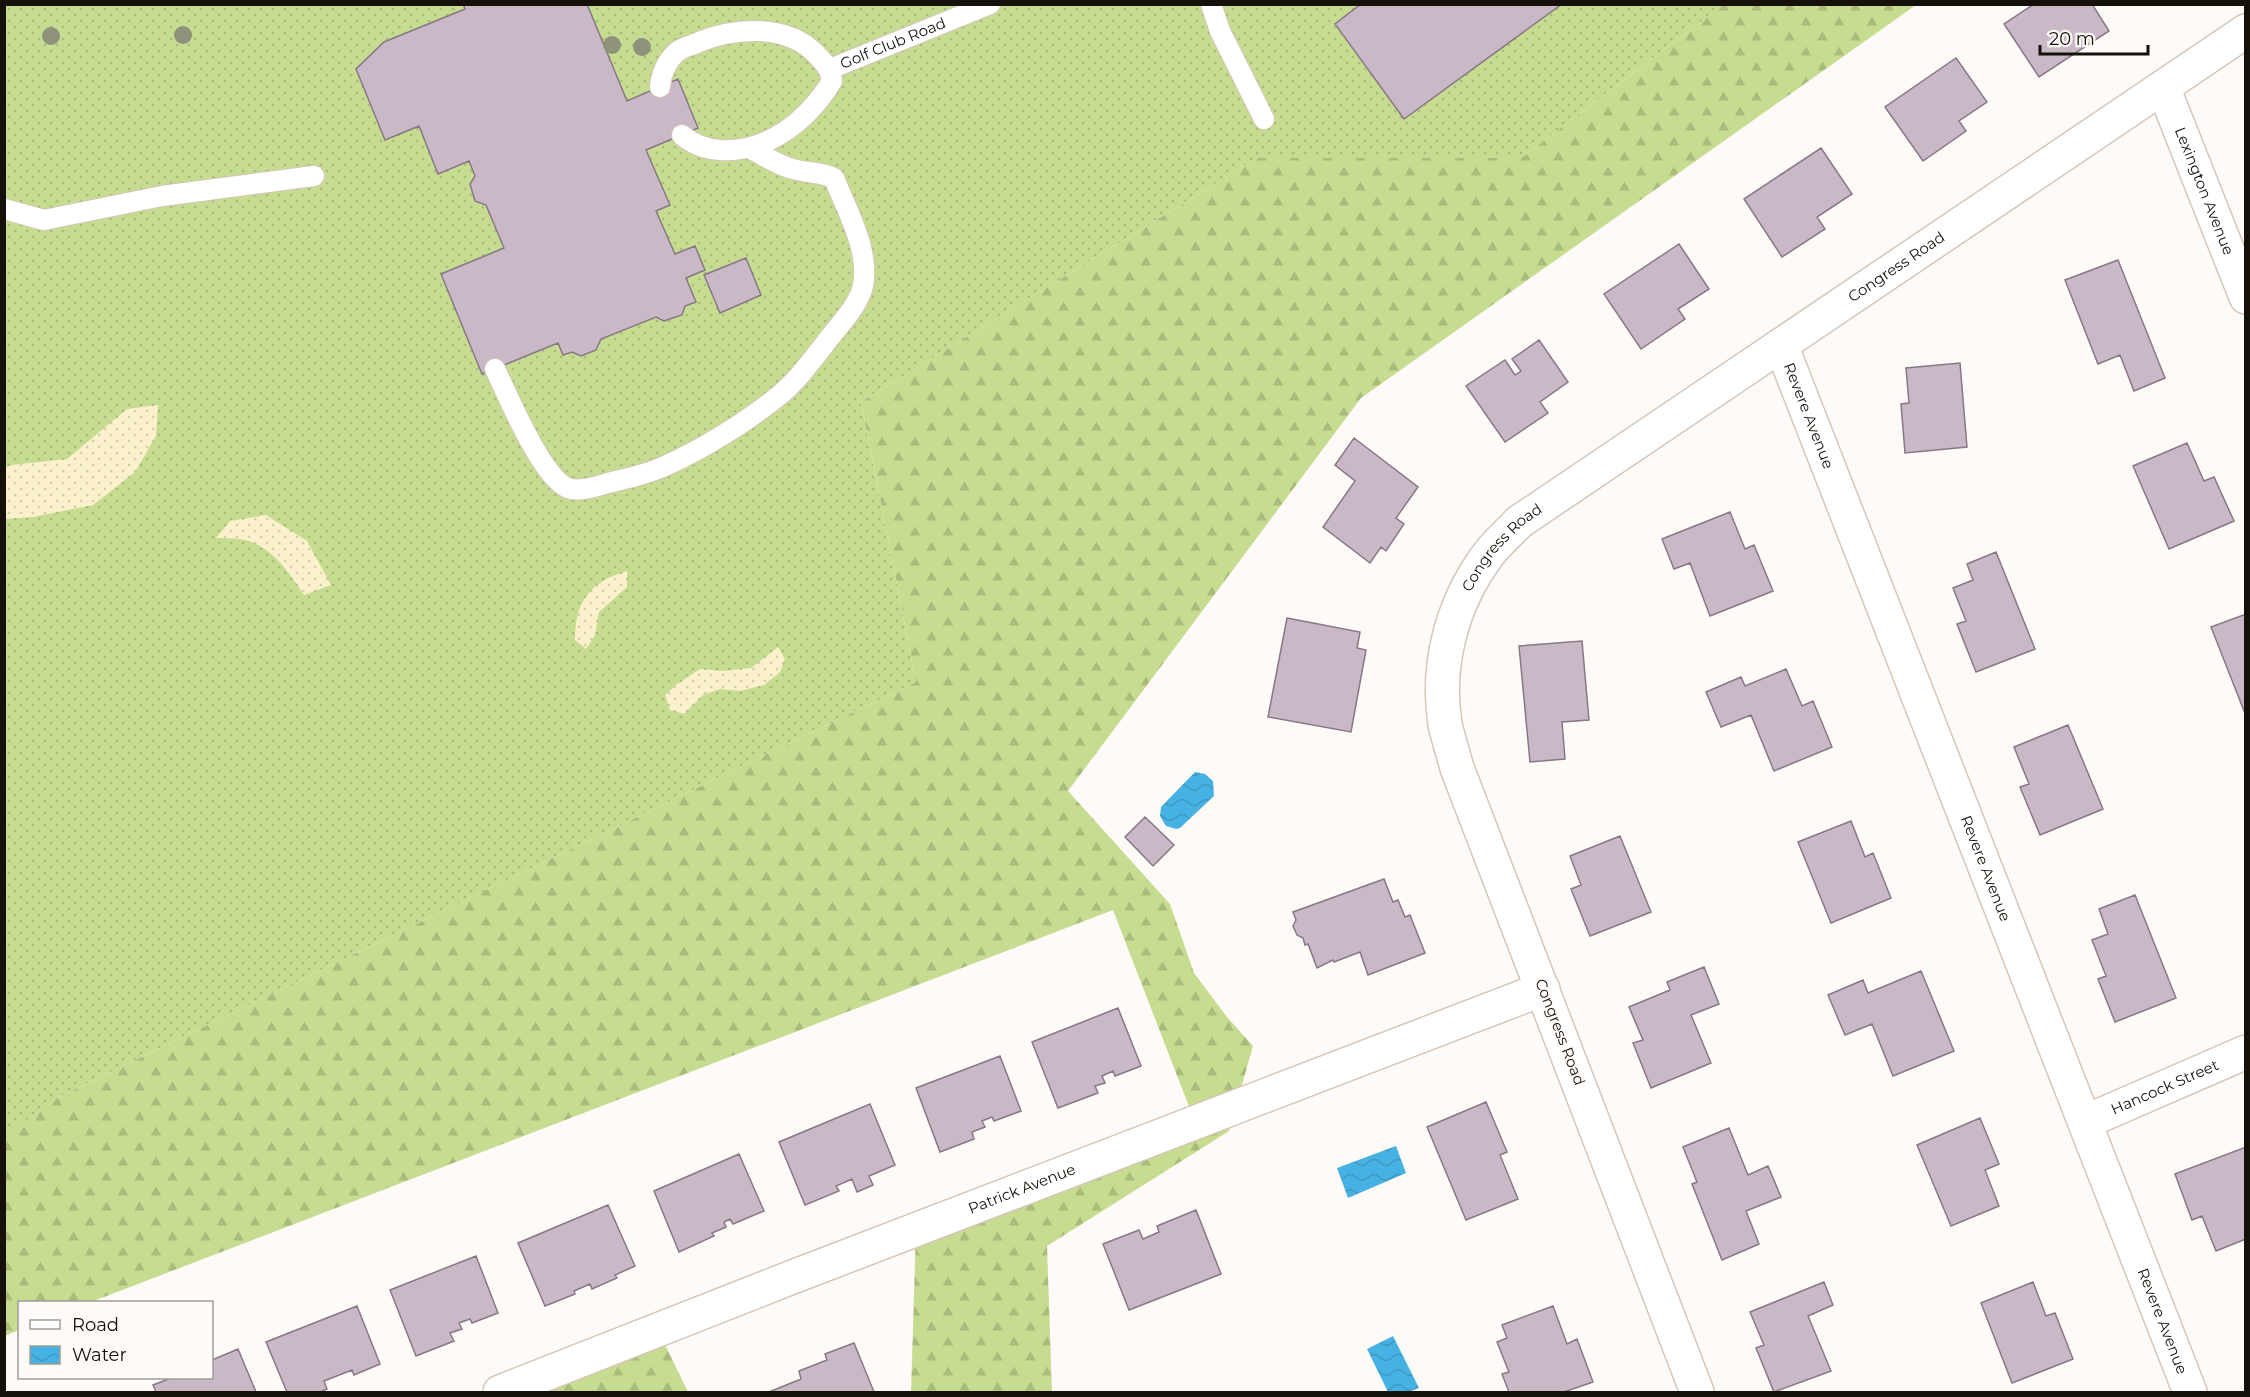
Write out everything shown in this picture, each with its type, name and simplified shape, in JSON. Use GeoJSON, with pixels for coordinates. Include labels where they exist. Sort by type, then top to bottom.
{"type":"FeatureCollection","features":[{"type":"Feature","properties":{"kind":"street","name":"Congress Road"},"geometry":{"type":"LineString","coordinates":[[1697,1392],[1544,989],[1457,768],[1445,724],[1442,683],[1447,642],[1460,600],[1485,557],[1519,522],[2246,31]]}},
{"type":"Feature","properties":{"kind":"street","name":"Lexington Avenue"},"geometry":{"type":"LineString","coordinates":[[2163,87],[2246,297]]}},
{"type":"Feature","properties":{"kind":"street","name":"Revere Avenue"},"geometry":{"type":"LineString","coordinates":[[1781,345],[2190,1392]]}},
{"type":"Feature","properties":{"kind":"street","name":"Patrick Avenue"},"geometry":{"type":"LineString","coordinates":[[500,1392],[795,1276],[1544,989]]}},
{"type":"Feature","properties":{"kind":"street","name":"Hancock Street"},"geometry":{"type":"LineString","coordinates":[[2085,1122],[2246,1052]]}},
{"type":"Feature","properties":{"kind":"lane","name":"Golf Club Road"},"geometry":{"type":"LineString","coordinates":[[830,69],[990,4]]}},
{"type":"Feature","properties":{"kind":"lane"},"geometry":{"type":"LineString","coordinates":[[1212,4],[1220,32],[1264,119]]}},
{"type":"Feature","properties":{"kind":"lane"},"geometry":{"type":"LineString","coordinates":[[660,87],[666,65],[679,50],[709,38],[742,32],[767,31],[789,35],[811,48],[830,69],[832,81],[820,100],[807,114],[775,138],[751,149],[714,150],[702,147],[682,135]]}},
{"type":"Feature","properties":{"kind":"lane"},"geometry":{"type":"LineString","coordinates":[[495,369],[550,474],[557,483],[570,489],[590,488],[663,467],[742,423],[782,394],[802,373],[854,306],[862,288],[865,265],[834,178],[823,173],[796,170],[777,164],[751,149]]}},
{"type":"Feature","properties":{"kind":"lane"},"geometry":{"type":"LineString","coordinates":[[4,209],[44,220],[162,196],[314,176]]}},
{"type":"Feature","properties":{"kind":"green space"},"geometry":{"type":"Polygon","coordinates":[[[5,5],[1723,5],[1521,158],[1257,158],[861,402],[916,682],[57,1098],[5,1136],[5,5]]]}},
{"type":"Feature","properties":{"kind":"green space"},"geometry":{"type":"Polygon","coordinates":[[[1723,5],[1916,5],[1361,398],[1068,791],[1170,904],[1194,973],[1227,1017],[1253,1046],[1229,1131],[1047,1246],[1052,1392],[911,1392],[916,1230],[1195,1122],[1113,910],[94,1301],[18,1301],[18,1330],[5,1336],[4,1136],[57,1098],[916,682],[861,402],[1257,158],[1521,158],[1723,5]]]}},
{"type":"Feature","properties":{"kind":"green space"},"geometry":{"type":"Polygon","coordinates":[[[658,1330],[688,1392],[500,1392],[658,1330]]]}},
{"type":"Feature","properties":{"kind":"sand"},"geometry":{"type":"Polygon","coordinates":[[[158,405],[156,436],[135,472],[93,505],[33,517],[5,519],[5,468],[11,465],[67,459],[127,409],[158,405]]]}},
{"type":"Feature","properties":{"kind":"sand"},"geometry":{"type":"Polygon","coordinates":[[[266,515],[307,541],[331,585],[304,595],[278,560],[261,546],[240,539],[216,538],[230,521],[266,515]]]}},
{"type":"Feature","properties":{"kind":"sand"},"geometry":{"type":"Polygon","coordinates":[[[627,571],[627,587],[599,612],[595,635],[586,649],[575,640],[578,614],[582,604],[594,587],[627,571]]]}},
{"type":"Feature","properties":{"kind":"sand"},"geometry":{"type":"Polygon","coordinates":[[[778,647],[785,659],[780,672],[764,685],[740,691],[720,689],[703,695],[684,714],[670,710],[665,695],[700,669],[722,671],[751,668],[778,647]]]}},
{"type":"Feature","properties":{"kind":"water"},"geometry":{"type":"Polygon","coordinates":[[[1195,772],[1205,774],[1213,781],[1214,796],[1180,828],[1166,826],[1160,816],[1161,807],[1195,772]]]}},
{"type":"Feature","properties":{"kind":"water"},"geometry":{"type":"Polygon","coordinates":[[[1396,1146],[1406,1173],[1348,1198],[1337,1168],[1396,1146]]]}},
{"type":"Feature","properties":{"kind":"water"},"geometry":{"type":"Polygon","coordinates":[[[1393,1336],[1419,1388],[1408,1392],[1388,1392],[1367,1349],[1393,1336]]]}},
{"type":"Feature","properties":{"kind":"building"},"geometry":{"type":"Polygon","coordinates":[[[463,4],[587,4],[627,101],[678,79],[698,128],[646,150],[670,205],[656,211],[675,254],[695,246],[705,270],[686,278],[696,302],[685,306],[682,315],[664,321],[656,317],[601,339],[596,350],[581,356],[572,352],[563,355],[558,343],[482,374],[441,274],[504,248],[486,205],[475,201],[470,184],[475,176],[469,161],[438,174],[419,126],[385,140],[356,69],[384,42],[465,9],[463,4]]]}},
{"type":"Feature","properties":{"kind":"building"},"geometry":{"type":"Polygon","coordinates":[[[1361,4],[1562,4],[1404,119],[1335,24],[1361,4]]]}},
{"type":"Feature","properties":{"kind":"building"},"geometry":{"type":"Polygon","coordinates":[[[2034,4],[2092,4],[2109,31],[2039,77],[2004,24],[2034,4]]]}},
{"type":"Feature","properties":{"kind":"building"},"geometry":{"type":"Polygon","coordinates":[[[1956,58],[1987,102],[1959,121],[1966,131],[1923,161],[1885,107],[1956,58]]]}},
{"type":"Feature","properties":{"kind":"building"},"geometry":{"type":"Polygon","coordinates":[[[1821,148],[1852,194],[1817,217],[1825,229],[1782,257],[1744,199],[1821,148]]]}},
{"type":"Feature","properties":{"kind":"building"},"geometry":{"type":"Polygon","coordinates":[[[1679,244],[1709,289],[1678,309],[1685,319],[1641,349],[1604,294],[1679,244]]]}},
{"type":"Feature","properties":{"kind":"building"},"geometry":{"type":"Polygon","coordinates":[[[746,258],[761,295],[720,313],[704,275],[746,258]]]}},
{"type":"Feature","properties":{"kind":"building"},"geometry":{"type":"Polygon","coordinates":[[[2118,260],[2165,378],[2134,391],[2120,355],[2098,364],[2065,280],[2118,260]]]}},
{"type":"Feature","properties":{"kind":"building"},"geometry":{"type":"Polygon","coordinates":[[[1539,340],[1568,382],[1540,402],[1548,413],[1505,442],[1466,386],[1505,360],[1515,375],[1521,371],[1512,359],[1539,340]]]}},
{"type":"Feature","properties":{"kind":"building"},"geometry":{"type":"Polygon","coordinates":[[[1960,363],[1967,447],[1905,453],[1901,404],[1909,403],[1906,368],[1960,363]]]}},
{"type":"Feature","properties":{"kind":"building"},"geometry":{"type":"Polygon","coordinates":[[[1354,438],[1418,487],[1396,518],[1404,524],[1386,551],[1381,547],[1370,563],[1323,527],[1355,481],[1335,465],[1354,438]]]}},
{"type":"Feature","properties":{"kind":"building"},"geometry":{"type":"Polygon","coordinates":[[[2187,443],[2204,481],[2214,477],[2234,521],[2169,549],[2133,466],[2187,443]]]}},
{"type":"Feature","properties":{"kind":"building"},"geometry":{"type":"Polygon","coordinates":[[[1730,512],[1745,549],[1754,545],[1773,591],[1710,616],[1690,563],[1674,569],[1662,539],[1730,512]]]}},
{"type":"Feature","properties":{"kind":"building"},"geometry":{"type":"Polygon","coordinates":[[[1996,552],[2035,649],[1976,672],[1957,624],[1966,621],[1953,588],[1973,580],[1967,564],[1996,552]]]}},
{"type":"Feature","properties":{"kind":"building"},"geometry":{"type":"Polygon","coordinates":[[[2246,614],[2246,716],[2211,627],[2246,614]]]}},
{"type":"Feature","properties":{"kind":"building"},"geometry":{"type":"Polygon","coordinates":[[[1287,618],[1360,632],[1357,648],[1366,650],[1351,732],[1268,717],[1287,618]]]}},
{"type":"Feature","properties":{"kind":"building"},"geometry":{"type":"Polygon","coordinates":[[[1582,641],[1589,720],[1562,722],[1565,759],[1530,762],[1519,646],[1582,641]]]}},
{"type":"Feature","properties":{"kind":"building"},"geometry":{"type":"Polygon","coordinates":[[[1786,669],[1802,706],[1813,701],[1832,747],[1774,771],[1751,715],[1721,727],[1706,692],[1741,677],[1745,686],[1786,669]]]}},
{"type":"Feature","properties":{"kind":"building"},"geometry":{"type":"Polygon","coordinates":[[[2068,725],[2103,809],[2040,835],[2020,787],[2029,784],[2014,747],[2068,725]]]}},
{"type":"Feature","properties":{"kind":"building"},"geometry":{"type":"Polygon","coordinates":[[[1145,817],[1174,845],[1153,866],[1125,837],[1145,817]]]}},
{"type":"Feature","properties":{"kind":"building"},"geometry":{"type":"Polygon","coordinates":[[[1851,821],[1865,857],[1873,853],[1891,898],[1831,923],[1798,842],[1851,821]]]}},
{"type":"Feature","properties":{"kind":"building"},"geometry":{"type":"Polygon","coordinates":[[[1620,836],[1651,912],[1590,936],[1571,889],[1581,885],[1570,856],[1620,836]]]}},
{"type":"Feature","properties":{"kind":"building"},"geometry":{"type":"Polygon","coordinates":[[[1384,879],[1393,902],[1398,900],[1405,917],[1410,915],[1425,953],[1368,975],[1360,952],[1334,962],[1333,960],[1317,968],[1308,944],[1305,945],[1303,938],[1297,935],[1293,926],[1296,920],[1293,912],[1384,879]]]}},
{"type":"Feature","properties":{"kind":"building"},"geometry":{"type":"Polygon","coordinates":[[[2135,895],[2176,998],[2115,1022],[2098,979],[2106,976],[2092,940],[2108,934],[2099,909],[2135,895]]]}},
{"type":"Feature","properties":{"kind":"building"},"geometry":{"type":"Polygon","coordinates":[[[1704,967],[1719,1004],[1691,1015],[1711,1063],[1651,1088],[1633,1043],[1643,1040],[1629,1007],[1670,990],[1667,982],[1704,967]]]}},
{"type":"Feature","properties":{"kind":"building"},"geometry":{"type":"Polygon","coordinates":[[[1921,971],[1954,1051],[1893,1076],[1872,1024],[1845,1035],[1828,995],[1863,980],[1868,993],[1921,971]]]}},
{"type":"Feature","properties":{"kind":"building"},"geometry":{"type":"Polygon","coordinates":[[[1118,1008],[1141,1066],[1115,1076],[1113,1071],[1102,1076],[1105,1083],[1095,1086],[1098,1093],[1058,1108],[1032,1042],[1118,1008]]]}},
{"type":"Feature","properties":{"kind":"building"},"geometry":{"type":"Polygon","coordinates":[[[1000,1056],[1021,1111],[994,1121],[992,1117],[982,1121],[985,1127],[972,1132],[974,1139],[940,1152],[916,1088],[1000,1056]]]}},
{"type":"Feature","properties":{"kind":"building"},"geometry":{"type":"Polygon","coordinates":[[[1486,1102],[1507,1152],[1500,1155],[1518,1199],[1466,1220],[1427,1127],[1486,1102]]]}},
{"type":"Feature","properties":{"kind":"building"},"geometry":{"type":"Polygon","coordinates":[[[870,1104],[895,1165],[869,1176],[873,1185],[857,1192],[852,1179],[836,1186],[839,1191],[805,1205],[779,1142],[870,1104]]]}},
{"type":"Feature","properties":{"kind":"building"},"geometry":{"type":"Polygon","coordinates":[[[1980,1118],[1999,1164],[1985,1170],[1999,1206],[1951,1226],[1917,1145],[1980,1118]]]}},
{"type":"Feature","properties":{"kind":"building"},"geometry":{"type":"Polygon","coordinates":[[[1729,1128],[1748,1175],[1768,1166],[1781,1197],[1746,1211],[1759,1244],[1722,1260],[1692,1184],[1697,1182],[1683,1147],[1729,1128]]]}},
{"type":"Feature","properties":{"kind":"building"},"geometry":{"type":"Polygon","coordinates":[[[2246,1147],[2246,1239],[2216,1251],[2202,1216],[2192,1220],[2175,1174],[2246,1147]]]}},
{"type":"Feature","properties":{"kind":"building"},"geometry":{"type":"Polygon","coordinates":[[[739,1154],[764,1211],[733,1224],[730,1219],[724,1222],[726,1227],[712,1233],[714,1236],[679,1252],[654,1191],[739,1154]]]}},
{"type":"Feature","properties":{"kind":"building"},"geometry":{"type":"Polygon","coordinates":[[[608,1205],[635,1266],[615,1275],[617,1278],[592,1289],[590,1284],[574,1291],[575,1294],[545,1306],[518,1243],[608,1205]]]}},
{"type":"Feature","properties":{"kind":"building"},"geometry":{"type":"Polygon","coordinates":[[[1196,1210],[1221,1274],[1129,1310],[1103,1244],[1139,1230],[1143,1239],[1159,1232],[1157,1226],[1196,1210]]]}},
{"type":"Feature","properties":{"kind":"building"},"geometry":{"type":"Polygon","coordinates":[[[476,1256],[498,1313],[472,1323],[470,1319],[459,1323],[462,1329],[450,1333],[454,1341],[416,1356],[390,1290],[476,1256]]]}},
{"type":"Feature","properties":{"kind":"building"},"geometry":{"type":"Polygon","coordinates":[[[1824,1282],[1833,1305],[1808,1316],[1831,1371],[1774,1392],[1756,1348],[1764,1345],[1750,1312],[1824,1282]]]}},
{"type":"Feature","properties":{"kind":"building"},"geometry":{"type":"Polygon","coordinates":[[[2033,1282],[2046,1316],[2055,1313],[2073,1359],[2012,1383],[1981,1303],[2033,1282]]]}},
{"type":"Feature","properties":{"kind":"building"},"geometry":{"type":"Polygon","coordinates":[[[357,1306],[380,1364],[354,1375],[352,1370],[324,1381],[327,1389],[320,1392],[287,1392],[266,1342],[357,1306]]]}},
{"type":"Feature","properties":{"kind":"building"},"geometry":{"type":"Polygon","coordinates":[[[1553,1306],[1567,1344],[1577,1339],[1593,1382],[1564,1392],[1509,1392],[1502,1374],[1509,1372],[1497,1342],[1507,1338],[1502,1325],[1553,1306]]]}},
{"type":"Feature","properties":{"kind":"building"},"geometry":{"type":"Polygon","coordinates":[[[854,1343],[874,1392],[769,1392],[801,1379],[799,1371],[827,1360],[825,1354],[854,1343]]]}},
{"type":"Feature","properties":{"kind":"building"},"geometry":{"type":"Polygon","coordinates":[[[238,1349],[256,1392],[156,1392],[153,1385],[168,1379],[213,1379],[213,1360],[238,1349]]]}}]}
